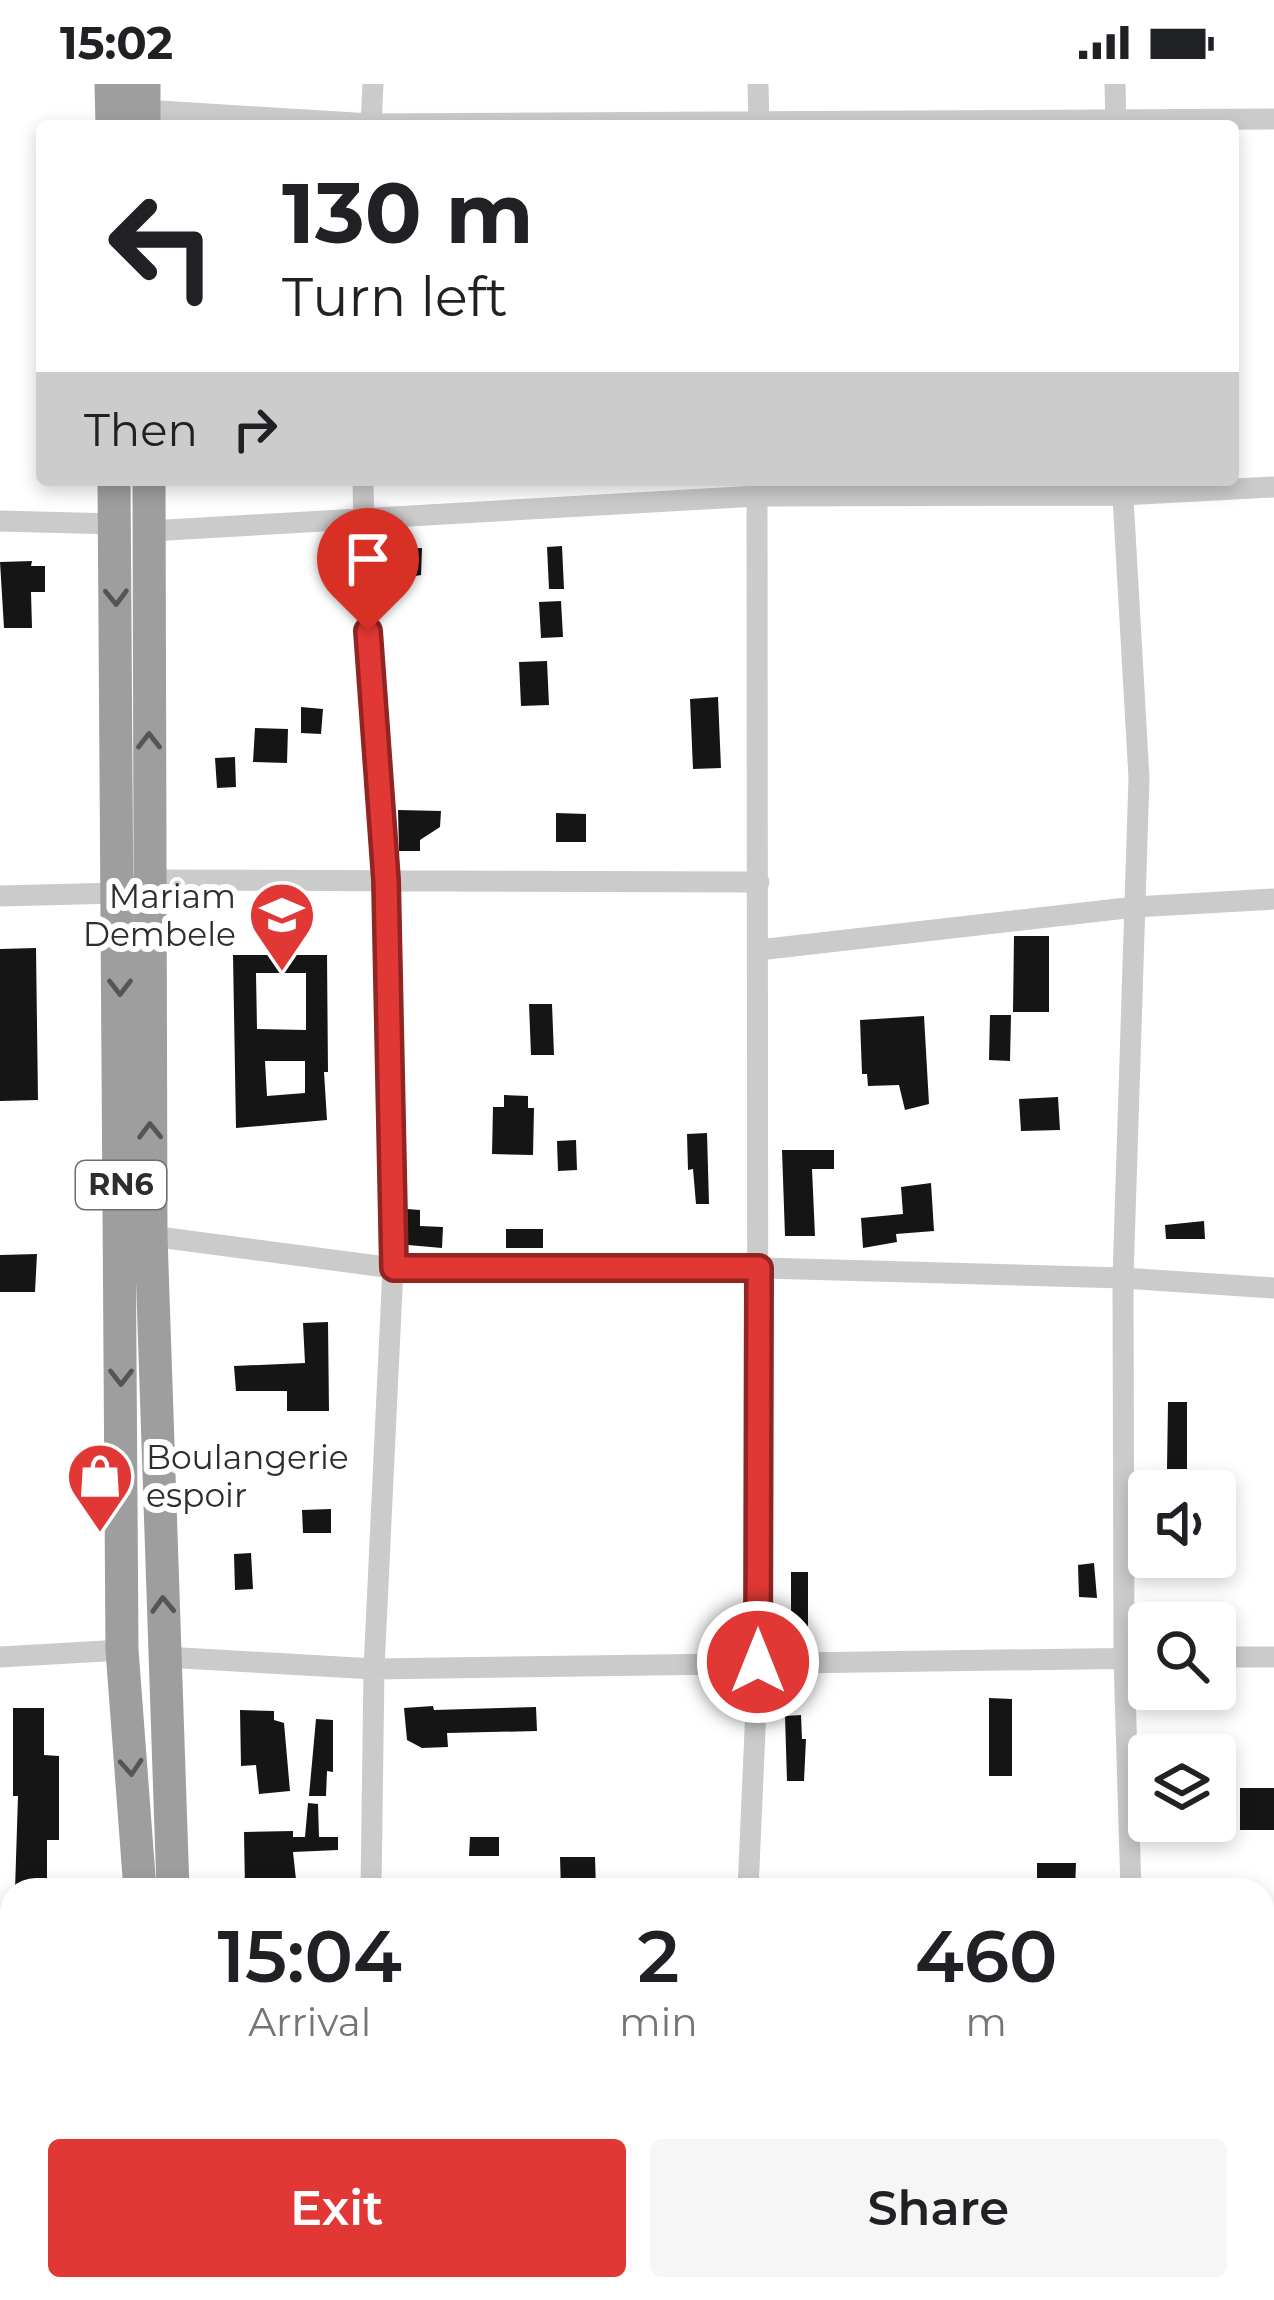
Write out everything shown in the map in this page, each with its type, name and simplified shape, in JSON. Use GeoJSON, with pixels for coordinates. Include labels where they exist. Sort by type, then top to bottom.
{"type":"FeatureCollection","features":[{"type":"Feature","properties":{"kind":"highway"},"geometry":{"type":"LineString","coordinates":[[111,84],[112,120]]}},
{"type":"Feature","properties":{"kind":"highway","name":"RN6"},"geometry":{"type":"LineString","coordinates":[[114,486],[151,1237],[173,1878]]}},
{"type":"Feature","properties":{"kind":"highway","name":"RN6"},"geometry":{"type":"LineString","coordinates":[[139,1878],[122,1650],[134,886],[149,486]]}},
{"type":"Feature","properties":{"kind":"street"},"geometry":{"type":"LineString","coordinates":[[371,120],[373,84]]}},
{"type":"Feature","properties":{"kind":"street"},"geometry":{"type":"LineString","coordinates":[[758,84],[758,120]]}},
{"type":"Feature","properties":{"kind":"street"},"geometry":{"type":"LineString","coordinates":[[1115,84],[1116,120]]}},
{"type":"Feature","properties":{"kind":"street"},"geometry":{"type":"LineString","coordinates":[[144,107],[308,120]]}},
{"type":"Feature","properties":{"kind":"street"},"geometry":{"type":"LineString","coordinates":[[1239,120],[1274,119]]}},
{"type":"Feature","properties":{"kind":"street"},"geometry":{"type":"LineString","coordinates":[[363,486],[386,880],[394,1268],[374,1669],[370,1878]]}},
{"type":"Feature","properties":{"kind":"street"},"geometry":{"type":"LineString","coordinates":[[1122,487],[1138,778],[1123,1278],[1124,1658],[1131,1878]]}},
{"type":"Feature","properties":{"kind":"street"},"geometry":{"type":"LineString","coordinates":[[150,531],[362,521],[757,488],[1274,487]]}},
{"type":"Feature","properties":{"kind":"street"},"geometry":{"type":"LineString","coordinates":[[749,1878],[758,1662],[757,488]]}},
{"type":"Feature","properties":{"kind":"street"},"geometry":{"type":"LineString","coordinates":[[0,521],[115,524]]}},
{"type":"Feature","properties":{"kind":"street"},"geometry":{"type":"LineString","coordinates":[[0,896],[134,886],[386,880],[759,882]]}},
{"type":"Feature","properties":{"kind":"street"},"geometry":{"type":"LineString","coordinates":[[759,950],[1135,907],[1274,899]]}},
{"type":"Feature","properties":{"kind":"street"},"geometry":{"type":"LineString","coordinates":[[151,1237],[394,1268],[759,1268],[1123,1278],[1274,1288]]}},
{"type":"Feature","properties":{"kind":"street"},"geometry":{"type":"LineString","coordinates":[[0,1657],[122,1650]]}},
{"type":"Feature","properties":{"kind":"street"},"geometry":{"type":"LineString","coordinates":[[165,1657],[374,1669],[1128,1658]]}},
{"type":"Feature","properties":{"kind":"street"},"geometry":{"type":"LineString","coordinates":[[1236,1658],[1274,1657]]}},
{"type":"Feature","properties":{"kind":"building"},"geometry":{"type":"Polygon","coordinates":[[[562,546],[564,589],[549,589],[547,547],[562,546]]]}},
{"type":"Feature","properties":{"kind":"building"},"geometry":{"type":"Polygon","coordinates":[[[422,548],[421,575],[404,578],[402,549],[422,548]]]}},
{"type":"Feature","properties":{"kind":"building"},"geometry":{"type":"Polygon","coordinates":[[[32,561],[31,566],[45,566],[45,592],[31,592],[32,628],[4,628],[0,562],[32,561]]]}},
{"type":"Feature","properties":{"kind":"building"},"geometry":{"type":"Polygon","coordinates":[[[561,601],[563,637],[541,638],[539,602],[561,601]]]}},
{"type":"Feature","properties":{"kind":"building"},"geometry":{"type":"Polygon","coordinates":[[[547,661],[549,705],[521,706],[519,662],[547,661]]]}},
{"type":"Feature","properties":{"kind":"building"},"geometry":{"type":"Polygon","coordinates":[[[718,697],[721,768],[693,769],[690,699],[718,697]]]}},
{"type":"Feature","properties":{"kind":"building"},"geometry":{"type":"Polygon","coordinates":[[[301,707],[323,709],[321,734],[301,733],[301,707]]]}},
{"type":"Feature","properties":{"kind":"building"},"geometry":{"type":"Polygon","coordinates":[[[255,728],[288,729],[287,763],[253,762],[255,728]]]}},
{"type":"Feature","properties":{"kind":"building"},"geometry":{"type":"Polygon","coordinates":[[[235,757],[236,787],[217,788],[215,758],[235,757]]]}},
{"type":"Feature","properties":{"kind":"building"},"geometry":{"type":"Polygon","coordinates":[[[398,810],[441,811],[440,827],[420,840],[420,851],[399,851],[398,810]]]}},
{"type":"Feature","properties":{"kind":"building"},"geometry":{"type":"Polygon","coordinates":[[[556,813],[586,814],[586,842],[556,842],[556,813]]]}},
{"type":"Feature","properties":{"kind":"building"},"geometry":{"type":"Polygon","coordinates":[[[1014,936],[1049,936],[1049,1012],[1013,1012],[1014,936]]]}},
{"type":"Feature","properties":{"kind":"building"},"geometry":{"type":"Polygon","coordinates":[[[36,948],[38,1100],[0,1101],[0,949],[36,948]]]}},
{"type":"Feature","properties":{"kind":"building"},"geometry":{"type":"Polygon","coordinates":[[[233,955],[327,955],[327,1120],[236,1128],[233,955]],[[256,973],[257,1029],[306,1030],[306,973],[256,973]],[[265,1061],[267,1096],[305,1093],[305,1061],[265,1061]]]}},
{"type":"Feature","properties":{"kind":"building"},"geometry":{"type":"Polygon","coordinates":[[[529,1004],[552,1004],[554,1055],[531,1055],[529,1004]]]}},
{"type":"Feature","properties":{"kind":"building"},"geometry":{"type":"Polygon","coordinates":[[[990,1015],[1011,1015],[1010,1061],[989,1060],[990,1015]]]}},
{"type":"Feature","properties":{"kind":"building"},"geometry":{"type":"Polygon","coordinates":[[[924,1016],[929,1104],[905,1110],[899,1085],[868,1086],[867,1074],[862,1074],[860,1020],[924,1016]]]}},
{"type":"Feature","properties":{"kind":"building"},"geometry":{"type":"Polygon","coordinates":[[[504,1095],[528,1096],[528,1108],[534,1108],[533,1155],[492,1154],[493,1107],[504,1107],[504,1095]]]}},
{"type":"Feature","properties":{"kind":"building"},"geometry":{"type":"Polygon","coordinates":[[[1058,1097],[1060,1130],[1021,1131],[1019,1099],[1058,1097]]]}},
{"type":"Feature","properties":{"kind":"building"},"geometry":{"type":"Polygon","coordinates":[[[707,1133],[709,1204],[696,1204],[687,1134],[707,1133]]]}},
{"type":"Feature","properties":{"kind":"building"},"geometry":{"type":"Polygon","coordinates":[[[576,1140],[577,1170],[558,1171],[557,1141],[576,1140]]]}},
{"type":"Feature","properties":{"kind":"building"},"geometry":{"type":"Polygon","coordinates":[[[782,1150],[834,1150],[834,1169],[812,1169],[815,1236],[785,1236],[782,1150]]]}},
{"type":"Feature","properties":{"kind":"building"},"geometry":{"type":"Polygon","coordinates":[[[931,1183],[934,1231],[896,1234],[897,1242],[863,1248],[861,1218],[903,1214],[901,1187],[931,1183]]]}},
{"type":"Feature","properties":{"kind":"building"},"geometry":{"type":"Polygon","coordinates":[[[407,1209],[420,1210],[420,1226],[443,1227],[442,1248],[408,1245],[407,1209]]]}},
{"type":"Feature","properties":{"kind":"building"},"geometry":{"type":"Polygon","coordinates":[[[1204,1221],[1205,1239],[1166,1239],[1165,1225],[1204,1221]]]}},
{"type":"Feature","properties":{"kind":"building"},"geometry":{"type":"Polygon","coordinates":[[[506,1229],[543,1229],[543,1248],[506,1248],[506,1229]]]}},
{"type":"Feature","properties":{"kind":"building"},"geometry":{"type":"Polygon","coordinates":[[[37,1254],[35,1292],[0,1292],[0,1255],[37,1254]]]}},
{"type":"Feature","properties":{"kind":"building"},"geometry":{"type":"Polygon","coordinates":[[[328,1322],[329,1411],[287,1411],[287,1391],[236,1391],[234,1366],[305,1363],[303,1323],[328,1322]]]}},
{"type":"Feature","properties":{"kind":"building"},"geometry":{"type":"Polygon","coordinates":[[[1168,1402],[1187,1402],[1187,1469],[1167,1469],[1168,1402]]]}},
{"type":"Feature","properties":{"kind":"building"},"geometry":{"type":"Polygon","coordinates":[[[331,1509],[331,1533],[303,1533],[302,1510],[331,1509]]]}},
{"type":"Feature","properties":{"kind":"building"},"geometry":{"type":"Polygon","coordinates":[[[251,1553],[253,1589],[235,1590],[234,1554],[251,1553]]]}},
{"type":"Feature","properties":{"kind":"building"},"geometry":{"type":"Polygon","coordinates":[[[1094,1563],[1097,1598],[1079,1597],[1078,1565],[1094,1563]]]}},
{"type":"Feature","properties":{"kind":"building"},"geometry":{"type":"Polygon","coordinates":[[[791,1572],[808,1572],[808,1626],[791,1626],[791,1572]]]}},
{"type":"Feature","properties":{"kind":"building"},"geometry":{"type":"Polygon","coordinates":[[[989,1698],[1012,1699],[1012,1776],[989,1776],[989,1698]]]}},
{"type":"Feature","properties":{"kind":"building"},"geometry":{"type":"Polygon","coordinates":[[[433,1706],[434,1710],[536,1707],[537,1731],[447,1733],[448,1747],[422,1748],[407,1740],[404,1708],[433,1706]]]}},
{"type":"Feature","properties":{"kind":"building"},"geometry":{"type":"Polygon","coordinates":[[[13,1708],[44,1708],[44,1755],[59,1756],[59,1840],[47,1840],[47,1878],[15,1878],[18,1796],[13,1796],[13,1708]]]}},
{"type":"Feature","properties":{"kind":"building"},"geometry":{"type":"Polygon","coordinates":[[[240,1710],[274,1711],[274,1720],[284,1723],[290,1791],[259,1794],[256,1765],[241,1766],[240,1710]]]}},
{"type":"Feature","properties":{"kind":"building"},"geometry":{"type":"Polygon","coordinates":[[[801,1715],[802,1739],[806,1739],[804,1781],[787,1781],[785,1716],[801,1715]]]}},
{"type":"Feature","properties":{"kind":"building"},"geometry":{"type":"Polygon","coordinates":[[[316,1719],[333,1720],[333,1772],[327,1771],[326,1796],[309,1796],[316,1719]]]}},
{"type":"Feature","properties":{"kind":"building"},"geometry":{"type":"Polygon","coordinates":[[[1240,1788],[1274,1788],[1274,1830],[1240,1830],[1240,1788]]]}},
{"type":"Feature","properties":{"kind":"building"},"geometry":{"type":"Polygon","coordinates":[[[308,1803],[318,1804],[319,1837],[338,1837],[338,1850],[293,1852],[296,1878],[245,1878],[244,1832],[293,1831],[293,1837],[305,1837],[308,1803]]]}},
{"type":"Feature","properties":{"kind":"building"},"geometry":{"type":"Polygon","coordinates":[[[470,1837],[499,1837],[499,1856],[469,1856],[470,1837]]]}},
{"type":"Feature","properties":{"kind":"building"},"geometry":{"type":"Polygon","coordinates":[[[560,1857],[595,1857],[596,1878],[561,1878],[560,1857]]]}},
{"type":"Feature","properties":{"kind":"building"},"geometry":{"type":"Polygon","coordinates":[[[1037,1863],[1076,1863],[1075,1878],[1037,1878],[1037,1863]]]}},
{"type":"Feature","properties":{"kind":"place","name":"Mariam Dembele"},"geometry":{"type":"Point","coordinates":[282,974]}},
{"type":"Feature","properties":{"kind":"place","name":"Boulangerie espoir"},"geometry":{"type":"Point","coordinates":[100,1535]}},
{"type":"Feature","properties":{"kind":"route"},"geometry":{"type":"LineString","coordinates":[[368,631],[386,880],[394,1268],[759,1268],[758,1662]]}}]}
